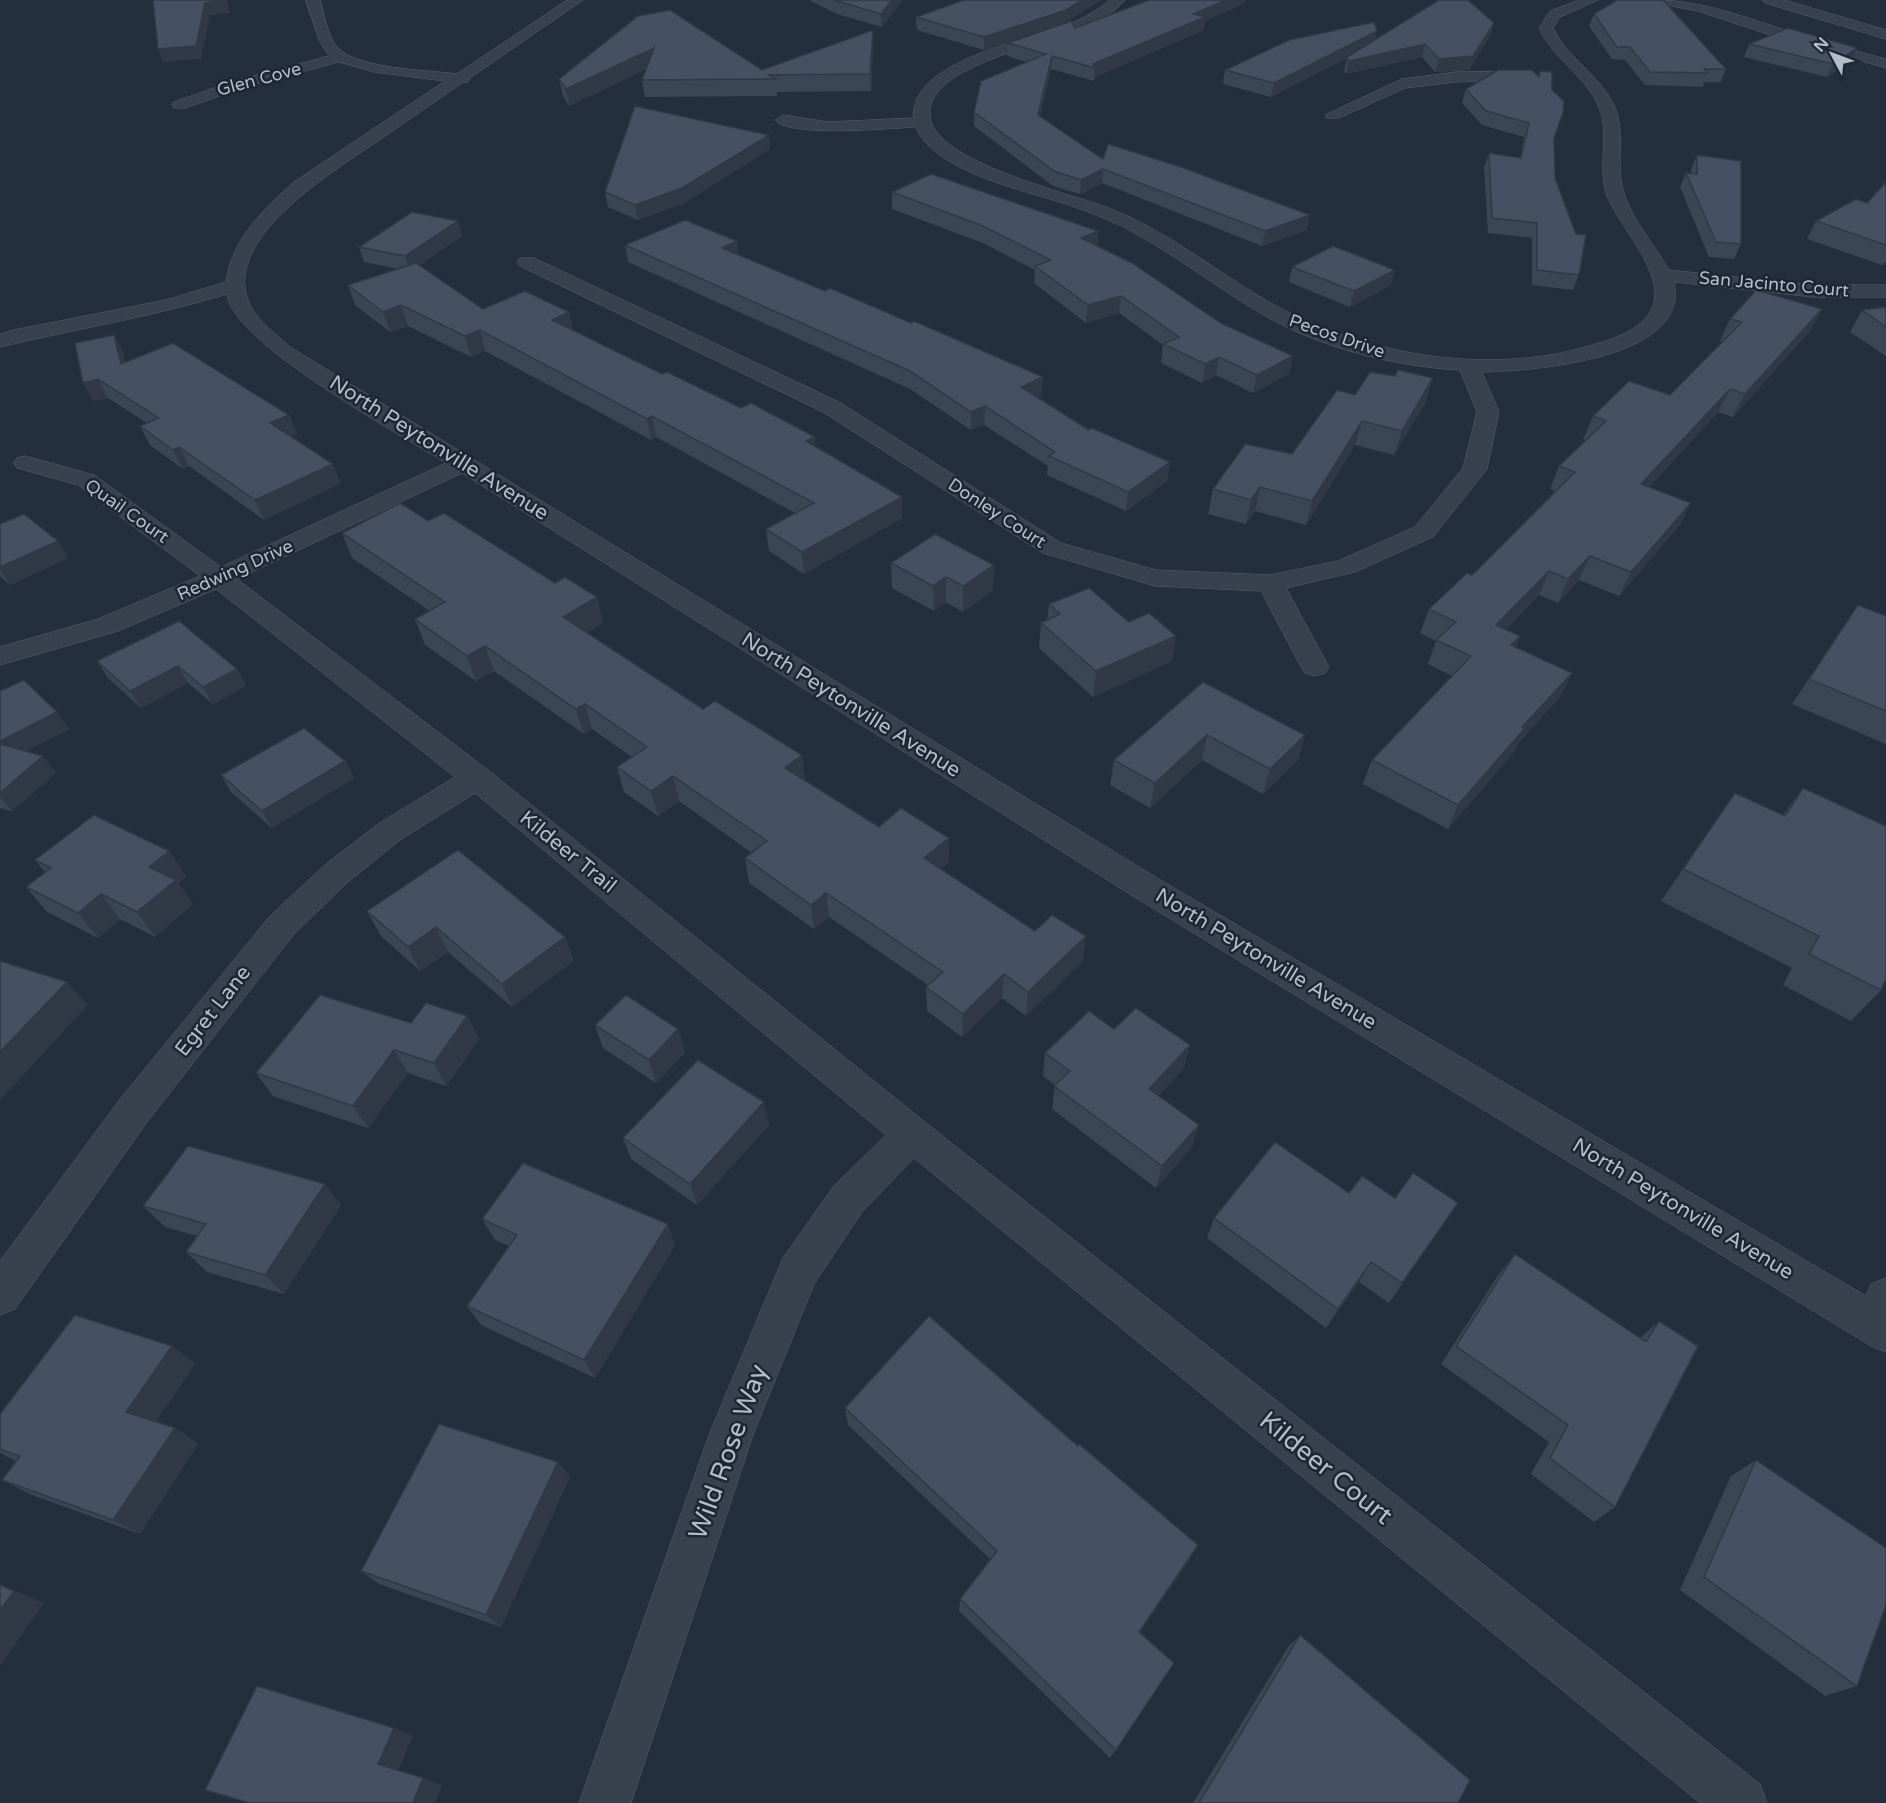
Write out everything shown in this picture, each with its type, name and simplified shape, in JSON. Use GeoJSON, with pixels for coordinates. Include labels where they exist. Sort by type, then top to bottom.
{"type":"FeatureCollection","features":[{"type":"Feature","properties":{"kind":"street"},"geometry":{"type":"LineString","coordinates":[[313,0],[331,50],[340,57],[381,68],[462,79]]}},
{"type":"Feature","properties":{"kind":"street","name":"North Peytonville Avenue"},"geometry":{"type":"LineString","coordinates":[[576,0],[462,79],[300,186],[280,203],[259,229],[238,263],[237,298],[245,315],[284,351],[462,464],[1140,884],[1882,1317]]}},
{"type":"Feature","properties":{"kind":"street"},"geometry":{"type":"LineString","coordinates":[[783,120],[828,127],[922,122],[921,112],[928,93],[946,75],[999,51],[1074,27],[1109,10],[1118,0]]}},
{"type":"Feature","properties":{"kind":"street","name":"Pecos Drive"},"geometry":{"type":"LineString","coordinates":[[922,122],[928,134],[964,162],[982,171],[1059,195],[1139,228],[1252,301],[1297,325],[1388,354],[1468,364],[1528,365],[1597,352],[1636,335],[1658,316],[1666,303],[1667,289],[1662,274],[1614,193],[1612,132],[1606,105],[1552,45],[1546,28],[1555,14],[1591,0]]}},
{"type":"Feature","properties":{"kind":"street"},"geometry":{"type":"LineString","coordinates":[[1661,0],[1701,7],[1794,38],[1886,64]]}},
{"type":"Feature","properties":{"kind":"street"},"geometry":{"type":"LineString","coordinates":[[1719,0],[1886,52]]}},
{"type":"Feature","properties":{"kind":"street"},"geometry":{"type":"LineString","coordinates":[[1770,0],[1886,35]]}},
{"type":"Feature","properties":{"kind":"street"},"geometry":{"type":"LineString","coordinates":[[1805,0],[1886,24]]}},
{"type":"Feature","properties":{"kind":"street","name":"Glen Cove"},"geometry":{"type":"LineString","coordinates":[[180,105],[239,84],[340,57]]}},
{"type":"Feature","properties":{"kind":"street"},"geometry":{"type":"LineString","coordinates":[[1332,115],[1402,84],[1456,77],[1581,75]]}},
{"type":"Feature","properties":{"kind":"street","name":"Donley Court"},"geometry":{"type":"LineString","coordinates":[[527,262],[831,407],[1052,548],[1155,578],[1270,583],[1346,567],[1424,532],[1475,469],[1488,412],[1468,364]]}},
{"type":"Feature","properties":{"kind":"street","name":"San Jacinto Court"},"geometry":{"type":"LineString","coordinates":[[1662,274],[1813,291],[1886,291]]}},
{"type":"Feature","properties":{"kind":"street"},"geometry":{"type":"LineString","coordinates":[[0,341],[21,334],[170,305],[236,285]]}},
{"type":"Feature","properties":{"kind":"street","name":"Quail Court"},"geometry":{"type":"LineString","coordinates":[[25,463],[86,480],[219,578]]}},
{"type":"Feature","properties":{"kind":"street","name":"Redwing Drive"},"geometry":{"type":"LineString","coordinates":[[0,656],[108,625],[219,578],[462,464]]}},
{"type":"Feature","properties":{"kind":"street","name":"Kildeer Trail"},"geometry":{"type":"LineString","coordinates":[[219,578],[477,778],[912,1134]]}},
{"type":"Feature","properties":{"kind":"street"},"geometry":{"type":"LineString","coordinates":[[1270,583],[1315,667]]}},
{"type":"Feature","properties":{"kind":"street","name":"Egret Lane"},"geometry":{"type":"LineString","coordinates":[[0,1295],[134,1110],[282,925],[337,873],[389,832],[477,778]]}},
{"type":"Feature","properties":{"kind":"street","name":"Wild Rose Way"},"geometry":{"type":"LineString","coordinates":[[605,1803],[731,1435],[798,1272],[848,1199],[912,1134]]}},
{"type":"Feature","properties":{"kind":"street","name":"Kildeer Court"},"geometry":{"type":"LineString","coordinates":[[912,1134],[1741,1803]]}},
{"type":"Feature","properties":{"kind":"building"},"geometry":{"type":"Polygon","coordinates":[[[153,0],[225,0],[205,3],[196,46],[158,49],[153,0]]]}},
{"type":"Feature","properties":{"kind":"building"},"geometry":{"type":"Polygon","coordinates":[[[834,0],[892,0],[881,14],[834,0]]]}},
{"type":"Feature","properties":{"kind":"building"},"geometry":{"type":"Polygon","coordinates":[[[964,0],[1082,0],[1066,10],[984,37],[916,17],[964,0]]]}},
{"type":"Feature","properties":{"kind":"building"},"geometry":{"type":"Polygon","coordinates":[[[1149,0],[1226,0],[1193,14],[1205,17],[1093,64],[1095,68],[1052,56],[1038,115],[1103,159],[1108,144],[1181,167],[1310,215],[1265,231],[1103,169],[1081,180],[1054,171],[974,112],[981,81],[1046,54],[1008,43],[1071,21],[1075,28],[1149,0]]]}},
{"type":"Feature","properties":{"kind":"building"},"geometry":{"type":"Polygon","coordinates":[[[1439,0],[1468,0],[1494,23],[1473,56],[1439,59],[1425,44],[1349,61],[1347,57],[1439,0]]]}},
{"type":"Feature","properties":{"kind":"building"},"geometry":{"type":"Polygon","coordinates":[[[1617,0],[1663,0],[1726,69],[1704,69],[1708,73],[1650,72],[1630,47],[1617,47],[1594,14],[1617,0]]]}},
{"type":"Feature","properties":{"kind":"building"},"geometry":{"type":"Polygon","coordinates":[[[670,10],[762,70],[873,30],[870,74],[769,75],[776,79],[642,80],[654,48],[566,89],[559,79],[638,16],[670,10]]]}},
{"type":"Feature","properties":{"kind":"building"},"geometry":{"type":"Polygon","coordinates":[[[1374,22],[1377,31],[1274,83],[1225,70],[1289,40],[1374,22]]]}},
{"type":"Feature","properties":{"kind":"building"},"geometry":{"type":"Polygon","coordinates":[[[1788,28],[1857,48],[1833,64],[1749,44],[1788,28]]]}},
{"type":"Feature","properties":{"kind":"building"},"geometry":{"type":"Polygon","coordinates":[[[1498,70],[1532,70],[1539,77],[1540,71],[1552,72],[1552,90],[1564,101],[1563,113],[1554,138],[1555,178],[1576,234],[1586,235],[1579,275],[1537,270],[1537,223],[1492,218],[1489,153],[1521,158],[1529,123],[1486,111],[1466,89],[1498,70]]]}},
{"type":"Feature","properties":{"kind":"building"},"geometry":{"type":"Polygon","coordinates":[[[635,106],[769,135],[682,188],[635,205],[605,192],[635,106]]]}},
{"type":"Feature","properties":{"kind":"building"},"geometry":{"type":"Polygon","coordinates":[[[1697,155],[1741,161],[1741,244],[1716,242],[1686,173],[1697,174],[1697,155]]]}},
{"type":"Feature","properties":{"kind":"building"},"geometry":{"type":"Polygon","coordinates":[[[931,174],[1098,231],[1081,238],[1132,263],[1221,323],[1293,356],[1257,375],[1219,357],[1205,364],[1163,344],[1179,337],[1121,296],[1088,305],[1035,266],[1051,260],[983,226],[892,192],[931,174]]]}},
{"type":"Feature","properties":{"kind":"building"},"geometry":{"type":"Polygon","coordinates":[[[1886,182],[1886,245],[1816,221],[1856,199],[1867,203],[1886,182]]]}},
{"type":"Feature","properties":{"kind":"building"},"geometry":{"type":"Polygon","coordinates":[[[412,212],[458,221],[405,256],[359,247],[412,212]]]}},
{"type":"Feature","properties":{"kind":"building"},"geometry":{"type":"Polygon","coordinates":[[[685,220],[737,241],[722,248],[825,291],[830,288],[911,323],[914,321],[1043,377],[1021,387],[1089,430],[1092,428],[1170,462],[1128,492],[1049,456],[1055,452],[985,406],[971,412],[910,371],[625,245],[685,220]]]}},
{"type":"Feature","properties":{"kind":"building"},"geometry":{"type":"Polygon","coordinates":[[[1333,246],[1395,270],[1354,291],[1292,267],[1333,246]]]}},
{"type":"Feature","properties":{"kind":"building"},"geometry":{"type":"Polygon","coordinates":[[[416,263],[483,309],[525,291],[569,312],[552,320],[662,374],[667,372],[741,408],[751,403],[815,437],[806,441],[902,497],[802,552],[766,529],[814,503],[652,416],[647,419],[480,330],[465,336],[401,305],[383,312],[348,285],[416,263]]]}},
{"type":"Feature","properties":{"kind":"building"},"geometry":{"type":"Polygon","coordinates":[[[1756,290],[1822,309],[1745,394],[1730,389],[1641,484],[1691,503],[1631,572],[1590,556],[1568,579],[1549,571],[1496,625],[1520,636],[1511,645],[1572,673],[1522,727],[1525,728],[1458,805],[1372,760],[1471,656],[1436,640],[1456,622],[1429,609],[1467,573],[1472,575],[1575,472],[1559,466],[1606,421],[1593,416],[1629,381],[1670,395],[1742,322],[1730,319],[1756,290]]]}},
{"type":"Feature","properties":{"kind":"building"},"geometry":{"type":"Polygon","coordinates":[[[1886,307],[1886,327],[1862,310],[1886,307]]]}},
{"type":"Feature","properties":{"kind":"building"},"geometry":{"type":"Polygon","coordinates":[[[114,335],[121,364],[173,343],[289,415],[270,423],[333,464],[255,500],[179,447],[173,450],[140,426],[159,418],[98,379],[83,383],[75,343],[114,335]]]}},
{"type":"Feature","properties":{"kind":"building"},"geometry":{"type":"Polygon","coordinates":[[[1398,370],[1433,378],[1402,431],[1362,421],[1312,501],[1260,487],[1251,500],[1213,489],[1245,444],[1292,454],[1337,390],[1355,395],[1370,372],[1395,376],[1398,370]]]}},
{"type":"Feature","properties":{"kind":"building"},"geometry":{"type":"Polygon","coordinates":[[[400,503],[428,521],[444,513],[555,583],[565,577],[597,597],[563,617],[703,709],[715,701],[802,755],[785,768],[879,827],[901,808],[949,838],[924,858],[1035,931],[1052,915],[1086,936],[1028,992],[1004,974],[963,1014],[926,987],[943,972],[826,893],[811,905],[745,858],[767,841],[673,776],[651,791],[617,767],[647,747],[585,704],[576,709],[485,646],[467,656],[415,619],[445,602],[342,533],[400,503]]]}},
{"type":"Feature","properties":{"kind":"building"},"geometry":{"type":"Polygon","coordinates":[[[24,514],[58,541],[0,567],[0,524],[24,514]]]}},
{"type":"Feature","properties":{"kind":"building"},"geometry":{"type":"Polygon","coordinates":[[[935,534],[994,565],[963,586],[946,577],[933,586],[891,563],[935,534]]]}},
{"type":"Feature","properties":{"kind":"building"},"geometry":{"type":"Polygon","coordinates":[[[1089,588],[1129,622],[1149,613],[1176,636],[1096,671],[1041,623],[1060,614],[1049,604],[1089,588]]]}},
{"type":"Feature","properties":{"kind":"building"},"geometry":{"type":"Polygon","coordinates":[[[1858,605],[1886,616],[1886,711],[1809,679],[1858,605]]]}},
{"type":"Feature","properties":{"kind":"building"},"geometry":{"type":"Polygon","coordinates":[[[179,621],[237,669],[203,687],[178,666],[130,691],[97,661],[179,621]]]}},
{"type":"Feature","properties":{"kind":"building"},"geometry":{"type":"Polygon","coordinates":[[[24,680],[57,712],[0,741],[0,691],[24,680]]]}},
{"type":"Feature","properties":{"kind":"building"},"geometry":{"type":"Polygon","coordinates":[[[1203,682],[1305,735],[1270,769],[1207,735],[1155,783],[1114,760],[1203,682]]]}},
{"type":"Feature","properties":{"kind":"building"},"geometry":{"type":"Polygon","coordinates":[[[304,728],[345,761],[262,811],[221,775],[304,728]]]}},
{"type":"Feature","properties":{"kind":"building"},"geometry":{"type":"Polygon","coordinates":[[[0,744],[43,756],[0,793],[0,744]]]}},
{"type":"Feature","properties":{"kind":"building"},"geometry":{"type":"Polygon","coordinates":[[[1803,788],[1886,826],[1886,979],[1881,990],[1809,954],[1819,936],[1683,869],[1735,793],[1785,816],[1803,788]]]}},
{"type":"Feature","properties":{"kind":"building"},"geometry":{"type":"Polygon","coordinates":[[[94,815],[169,851],[149,867],[176,880],[137,912],[101,894],[78,913],[26,887],[51,868],[35,860],[94,815]]]}},
{"type":"Feature","properties":{"kind":"building"},"geometry":{"type":"Polygon","coordinates":[[[458,850],[565,937],[502,984],[436,927],[408,947],[367,911],[458,850]]]}},
{"type":"Feature","properties":{"kind":"building"},"geometry":{"type":"Polygon","coordinates":[[[0,961],[67,982],[0,1052],[0,961]]]}},
{"type":"Feature","properties":{"kind":"building"},"geometry":{"type":"Polygon","coordinates":[[[320,995],[411,1023],[426,1003],[467,1016],[434,1063],[394,1050],[353,1106],[256,1073],[320,995]]]}},
{"type":"Feature","properties":{"kind":"building"},"geometry":{"type":"Polygon","coordinates":[[[626,995],[678,1029],[649,1060],[595,1025],[626,995]]]}},
{"type":"Feature","properties":{"kind":"building"},"geometry":{"type":"Polygon","coordinates":[[[1136,1008],[1190,1045],[1149,1089],[1199,1125],[1162,1166],[1054,1086],[1070,1071],[1045,1053],[1089,1011],[1114,1029],[1136,1008]]]}},
{"type":"Feature","properties":{"kind":"building"},"geometry":{"type":"Polygon","coordinates":[[[698,1060],[764,1102],[690,1184],[623,1138],[698,1060]]]}},
{"type":"Feature","properties":{"kind":"building"},"geometry":{"type":"Polygon","coordinates":[[[1275,1142],[1349,1193],[1362,1176],[1395,1198],[1413,1173],[1458,1203],[1402,1283],[1371,1262],[1338,1309],[1214,1218],[1275,1142]]]}},
{"type":"Feature","properties":{"kind":"building"},"geometry":{"type":"Polygon","coordinates":[[[188,1146],[325,1184],[265,1275],[186,1252],[206,1224],[143,1206],[188,1146]]]}},
{"type":"Feature","properties":{"kind":"building"},"geometry":{"type":"Polygon","coordinates":[[[523,1163],[668,1224],[584,1360],[467,1306],[517,1235],[482,1219],[523,1163]]]}},
{"type":"Feature","properties":{"kind":"building"},"geometry":{"type":"Polygon","coordinates":[[[1515,1254],[1646,1342],[1659,1321],[1698,1346],[1615,1507],[1550,1458],[1568,1425],[1456,1346],[1515,1254]]]}},
{"type":"Feature","properties":{"kind":"building"},"geometry":{"type":"Polygon","coordinates":[[[75,1315],[172,1346],[126,1412],[175,1428],[113,1520],[2,1480],[20,1456],[0,1449],[0,1414],[75,1315]]]}},
{"type":"Feature","properties":{"kind":"building"},"geometry":{"type":"Polygon","coordinates":[[[929,1316],[1078,1446],[1079,1444],[1198,1545],[1139,1632],[1174,1663],[1116,1750],[960,1599],[997,1551],[845,1408],[929,1316]]]}},
{"type":"Feature","properties":{"kind":"building"},"geometry":{"type":"Polygon","coordinates":[[[439,1424],[558,1462],[486,1615],[361,1571],[439,1424]]]}},
{"type":"Feature","properties":{"kind":"building"},"geometry":{"type":"Polygon","coordinates":[[[1756,1460],[1886,1548],[1886,1605],[1857,1686],[1704,1577],[1756,1460]]]}},
{"type":"Feature","properties":{"kind":"building"},"geometry":{"type":"Polygon","coordinates":[[[0,1585],[14,1591],[0,1610],[0,1585]]]}},
{"type":"Feature","properties":{"kind":"building"},"geometry":{"type":"Polygon","coordinates":[[[1300,1635],[1470,1780],[1458,1803],[1199,1803],[1300,1635]]]}},
{"type":"Feature","properties":{"kind":"building"},"geometry":{"type":"Polygon","coordinates":[[[257,1686],[394,1728],[378,1764],[423,1778],[413,1803],[250,1803],[205,1790],[257,1686]]]}}]}
